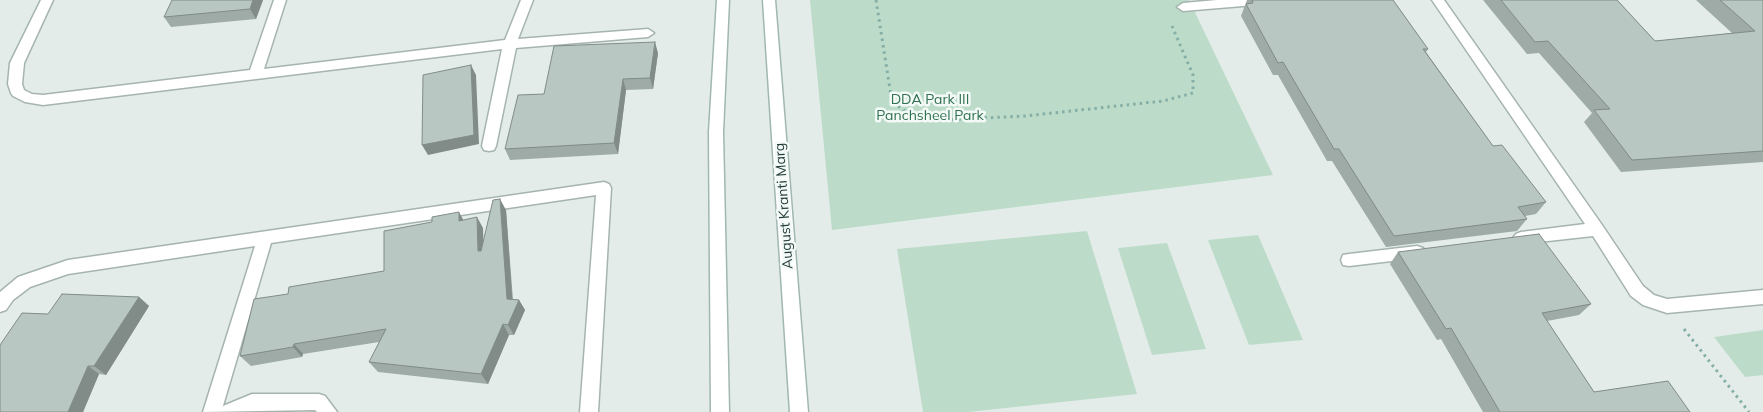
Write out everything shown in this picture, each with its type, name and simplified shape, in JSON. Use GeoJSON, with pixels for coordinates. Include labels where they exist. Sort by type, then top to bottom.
{"type":"FeatureCollection","features":[{"type":"Feature","properties":{"kind":"street"},"geometry":{"type":"LineString","coordinates":[[47,0],[17,63],[15,84],[18,93],[30,99],[43,100],[510,44],[648,33]]}},
{"type":"Feature","properties":{"kind":"street"},"geometry":{"type":"LineString","coordinates":[[255,75],[280,0]]}},
{"type":"Feature","properties":{"kind":"street"},"geometry":{"type":"LineString","coordinates":[[490,146],[510,44],[527,0]]}},
{"type":"Feature","properties":{"kind":"street"},"geometry":{"type":"LineString","coordinates":[[720,412],[716,132],[723,0]]}},
{"type":"Feature","properties":{"kind":"street","name":"August Kranti Marg"},"geometry":{"type":"LineString","coordinates":[[769,0],[799,412]]}},
{"type":"Feature","properties":{"kind":"street"},"geometry":{"type":"LineString","coordinates":[[1183,7],[1267,0]]}},
{"type":"Feature","properties":{"kind":"street"},"geometry":{"type":"LineString","coordinates":[[1438,0],[1596,228],[1637,291],[1650,300],[1667,306],[1763,297]]}},
{"type":"Feature","properties":{"kind":"street"},"geometry":{"type":"LineString","coordinates":[[0,305],[7,295],[24,282],[68,267],[604,188],[589,412]]}},
{"type":"Feature","properties":{"kind":"street"},"geometry":{"type":"LineString","coordinates":[[1507,240],[1596,228]]}},
{"type":"Feature","properties":{"kind":"street"},"geometry":{"type":"LineString","coordinates":[[212,412],[265,238]]}},
{"type":"Feature","properties":{"kind":"street"},"geometry":{"type":"LineString","coordinates":[[1349,260],[1428,250]]}},
{"type":"Feature","properties":{"kind":"street"},"geometry":{"type":"LineString","coordinates":[[229,412],[252,402],[319,402],[328,412]]}},
{"type":"Feature","properties":{"kind":"path"},"geometry":{"type":"LineString","coordinates":[[876,0],[892,102],[920,120],[1025,116],[1163,101],[1193,93],[1193,75],[1171,24]]}},
{"type":"Feature","properties":{"kind":"path"},"geometry":{"type":"LineString","coordinates":[[1667,306],[1749,412]]}},
{"type":"Feature","properties":{"kind":"green space","name":"DDA Park III Panchsheel Park"},"geometry":{"type":"Polygon","coordinates":[[[810,0],[1189,0],[1273,175],[832,230],[810,0]]]}},
{"type":"Feature","properties":{"kind":"green space"},"geometry":{"type":"Polygon","coordinates":[[[1087,231],[1137,394],[968,412],[923,412],[897,249],[1087,231]]]}},
{"type":"Feature","properties":{"kind":"green space"},"geometry":{"type":"Polygon","coordinates":[[[1258,235],[1303,340],[1249,345],[1208,240],[1258,235]]]}},
{"type":"Feature","properties":{"kind":"green space"},"geometry":{"type":"Polygon","coordinates":[[[1167,243],[1206,349],[1152,355],[1118,248],[1167,243]]]}},
{"type":"Feature","properties":{"kind":"green space"},"geometry":{"type":"Polygon","coordinates":[[[1763,330],[1763,375],[1745,377],[1714,337],[1763,330]]]}},
{"type":"Feature","properties":{"kind":"building"},"geometry":{"type":"Polygon","coordinates":[[[172,0],[253,0],[250,9],[164,17],[172,0]]]}},
{"type":"Feature","properties":{"kind":"building"},"geometry":{"type":"Polygon","coordinates":[[[1252,0],[1393,0],[1428,49],[1423,49],[1493,146],[1502,145],[1546,202],[1518,207],[1527,219],[1394,236],[1339,149],[1334,149],[1283,62],[1278,63],[1246,4],[1253,3],[1252,0]]]}},
{"type":"Feature","properties":{"kind":"building"},"geometry":{"type":"Polygon","coordinates":[[[1501,0],[1617,0],[1655,41],[1755,31],[1720,0],[1763,0],[1763,151],[1632,160],[1594,110],[1610,109],[1548,41],[1535,42],[1501,0]]]}},
{"type":"Feature","properties":{"kind":"building"},"geometry":{"type":"Polygon","coordinates":[[[655,42],[650,78],[623,79],[614,143],[505,149],[518,95],[544,94],[554,46],[655,42]]]}},
{"type":"Feature","properties":{"kind":"building"},"geometry":{"type":"Polygon","coordinates":[[[471,65],[474,135],[422,145],[423,75],[471,65]]]}},
{"type":"Feature","properties":{"kind":"building"},"geometry":{"type":"Polygon","coordinates":[[[500,199],[507,299],[519,300],[508,325],[503,324],[481,374],[369,362],[386,329],[294,344],[293,347],[240,356],[254,299],[288,294],[289,287],[384,271],[384,231],[432,222],[432,217],[459,212],[459,221],[477,217],[478,251],[481,251],[493,200],[500,199]]]}},
{"type":"Feature","properties":{"kind":"building"},"geometry":{"type":"Polygon","coordinates":[[[1539,234],[1591,304],[1542,313],[1594,392],[1668,381],[1690,412],[1500,412],[1451,328],[1446,329],[1398,252],[1539,234]]]}},
{"type":"Feature","properties":{"kind":"building"},"geometry":{"type":"Polygon","coordinates":[[[62,294],[139,297],[94,366],[88,366],[68,412],[0,412],[0,345],[22,313],[48,314],[62,294]]]}}]}
